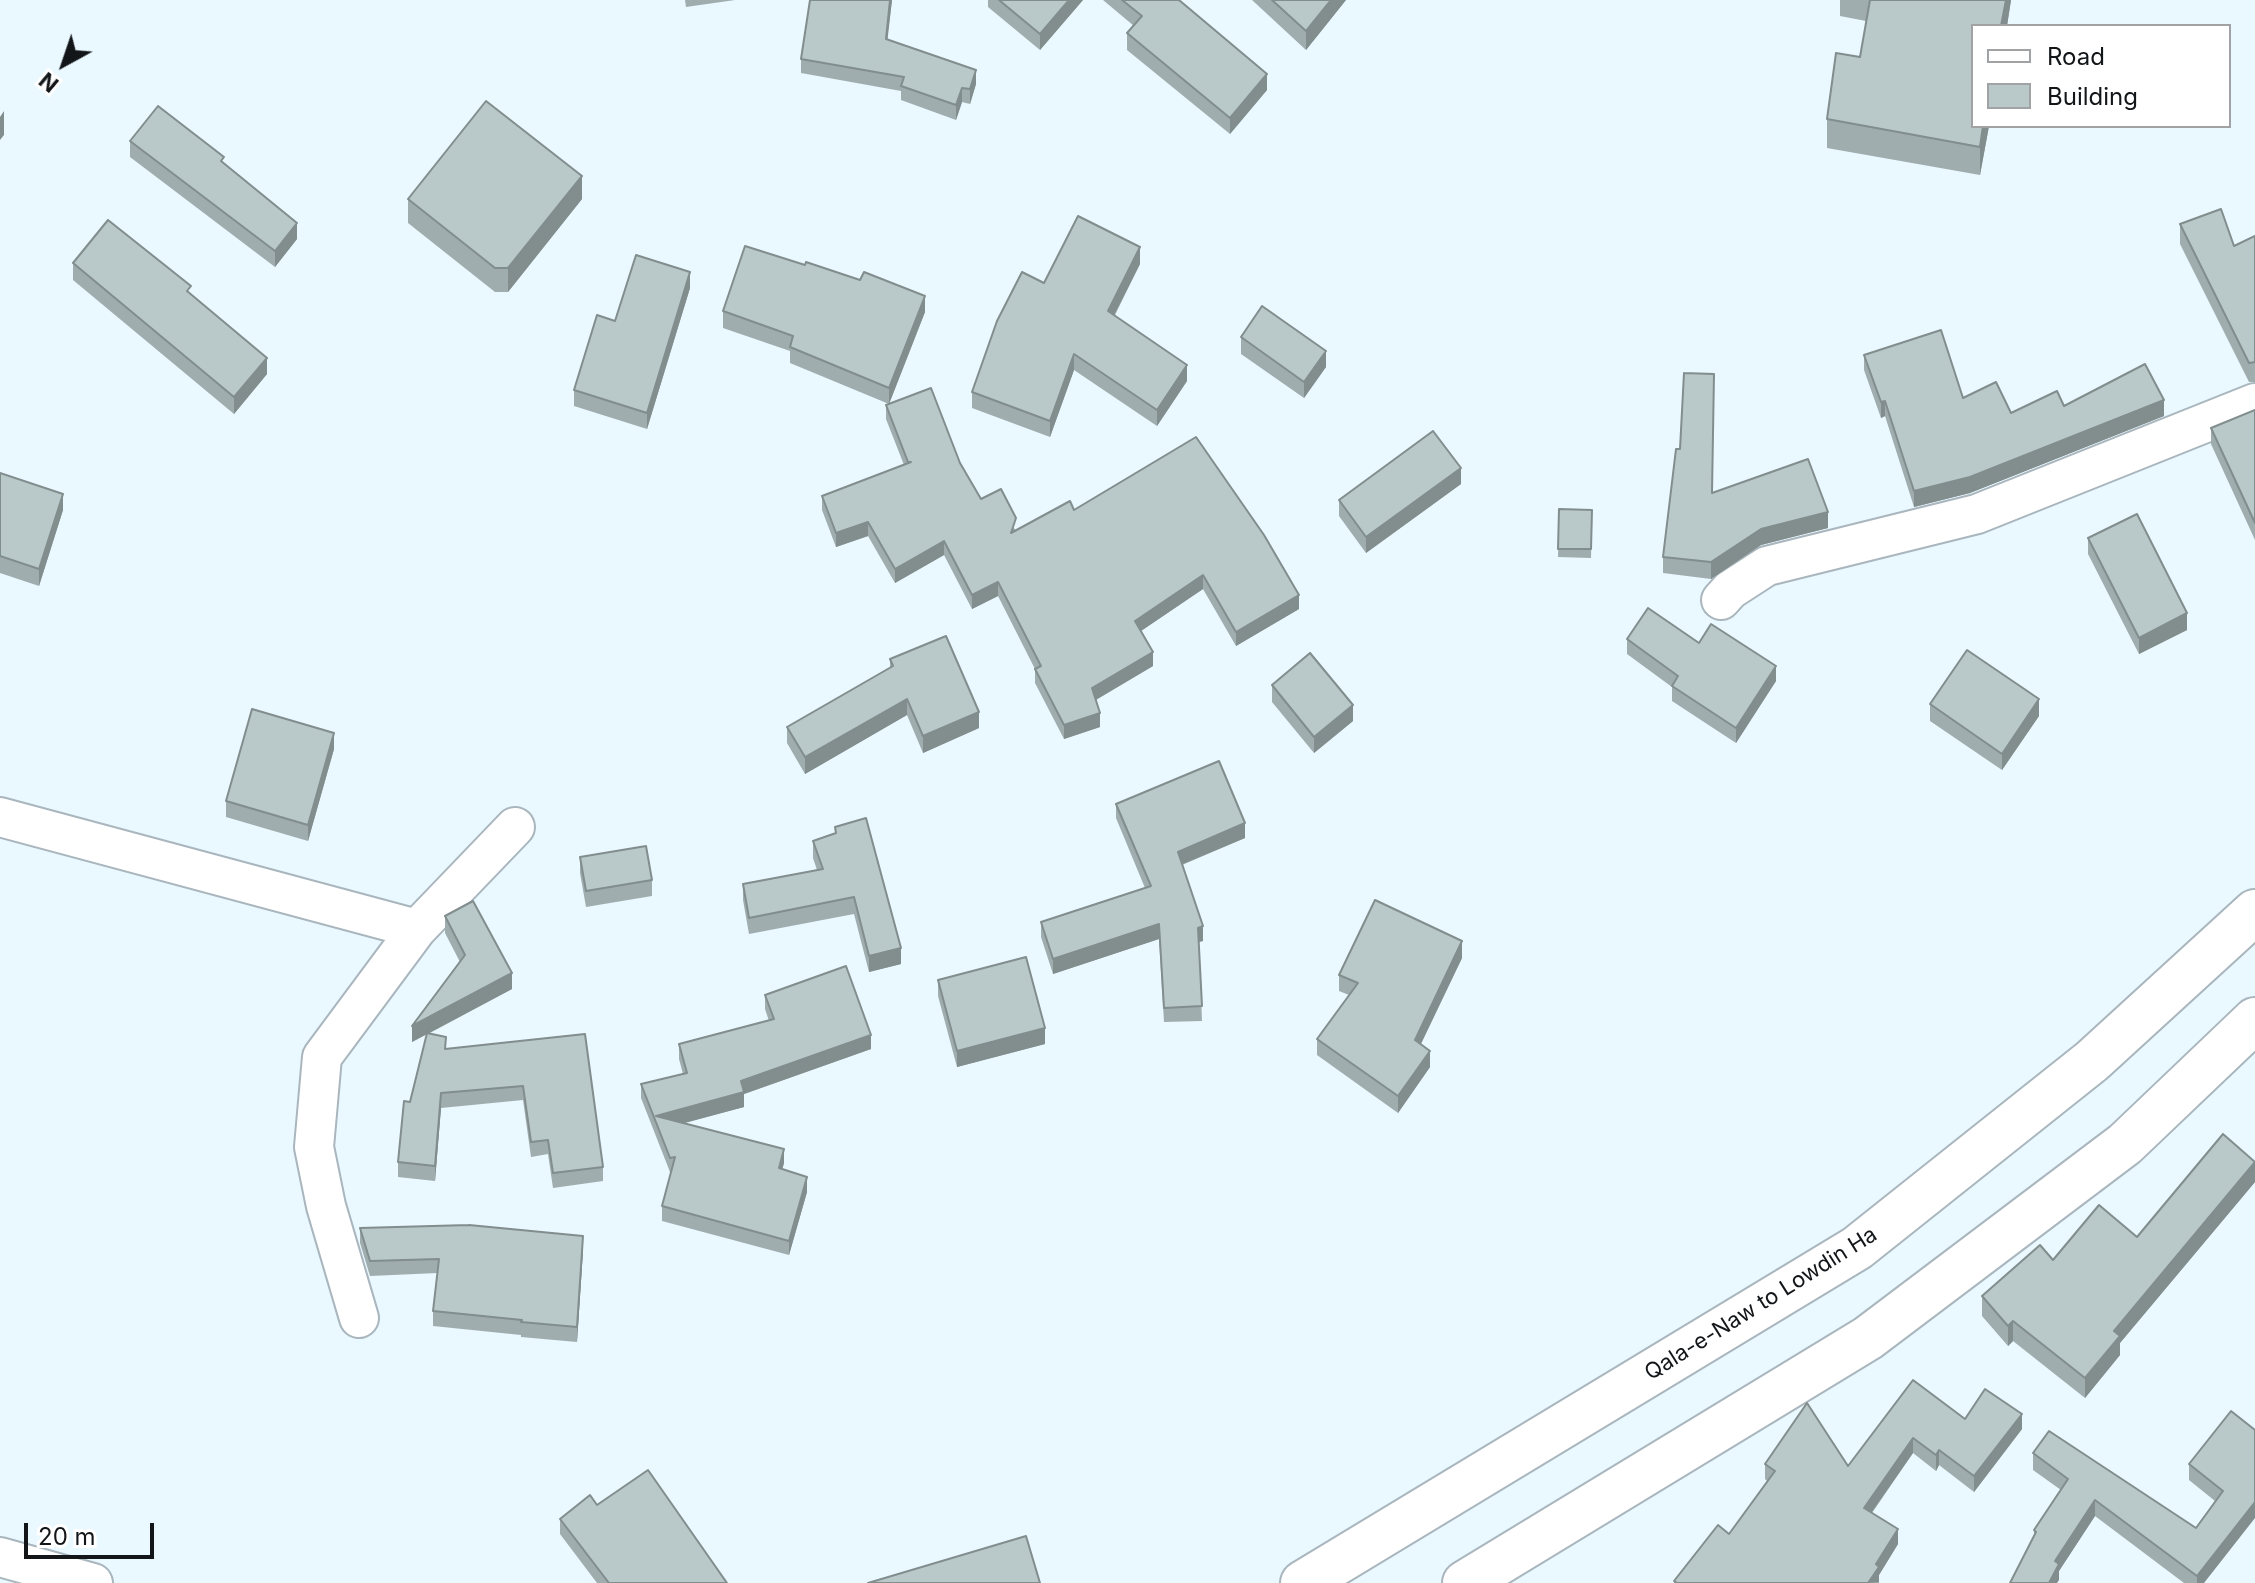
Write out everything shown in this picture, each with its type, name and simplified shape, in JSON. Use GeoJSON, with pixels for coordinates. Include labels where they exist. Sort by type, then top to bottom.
{"type":"FeatureCollection","features":[{"type":"Feature","properties":{"kind":"main road","name":"Qala-e-Naw to Lowdin Ha"},"geometry":{"type":"LineString","coordinates":[[1303,1583],[1857,1248],[2092,1061],[2255,912]]}},
{"type":"Feature","properties":{"kind":"main road"},"geometry":{"type":"LineString","coordinates":[[1465,1583],[1868,1338],[2125,1144],[2255,1020]]}},
{"type":"Feature","properties":{"kind":"street"},"geometry":{"type":"LineString","coordinates":[[1721,600],[1730,590],[1767,566],[1977,514],[2255,403]]}},
{"type":"Feature","properties":{"kind":"street"},"geometry":{"type":"LineString","coordinates":[[0,817],[417,929]]}},
{"type":"Feature","properties":{"kind":"street"},"geometry":{"type":"LineString","coordinates":[[359,1318],[326,1206],[314,1147],[322,1057],[417,929],[515,827]]}},
{"type":"Feature","properties":{"kind":"street"},"geometry":{"type":"LineString","coordinates":[[0,1557],[93,1583]]}},
{"type":"Feature","properties":{"kind":"building"},"geometry":{"type":"Polygon","coordinates":[[[810,0],[890,0],[886,39],[976,70],[970,89],[962,88],[956,105],[901,86],[904,77],[801,59],[810,0]]]}},
{"type":"Feature","properties":{"kind":"building"},"geometry":{"type":"Polygon","coordinates":[[[999,0],[1069,0],[1040,34],[999,0]]]}},
{"type":"Feature","properties":{"kind":"building"},"geometry":{"type":"Polygon","coordinates":[[[1122,0],[1179,0],[1267,74],[1230,118],[1127,33],[1142,16],[1122,0]]]}},
{"type":"Feature","properties":{"kind":"building"},"geometry":{"type":"Polygon","coordinates":[[[1272,0],[1331,0],[1306,31],[1272,0]]]}},
{"type":"Feature","properties":{"kind":"building"},"geometry":{"type":"Polygon","coordinates":[[[1870,0],[2006,0],[2001,24],[1971,24],[1971,128],[1983,128],[1980,147],[1827,119],[1836,53],[1860,57],[1870,0]]]}},
{"type":"Feature","properties":{"kind":"building"},"geometry":{"type":"Polygon","coordinates":[[[486,101],[582,176],[508,268],[495,268],[408,199],[486,101]]]}},
{"type":"Feature","properties":{"kind":"building"},"geometry":{"type":"Polygon","coordinates":[[[158,106],[224,157],[221,161],[297,223],[275,251],[130,141],[158,106]]]}},
{"type":"Feature","properties":{"kind":"building"},"geometry":{"type":"Polygon","coordinates":[[[2221,209],[2234,246],[2255,236],[2255,362],[2249,363],[2180,224],[2221,209]]]}},
{"type":"Feature","properties":{"kind":"building"},"geometry":{"type":"Polygon","coordinates":[[[1078,216],[1140,247],[1108,311],[1187,365],[1157,410],[1074,354],[1050,421],[972,392],[997,321],[1022,272],[1044,283],[1078,216]]]}},
{"type":"Feature","properties":{"kind":"building"},"geometry":{"type":"Polygon","coordinates":[[[108,220],[191,286],[187,291],[267,358],[234,397],[73,263],[108,220]]]}},
{"type":"Feature","properties":{"kind":"building"},"geometry":{"type":"Polygon","coordinates":[[[745,246],[860,280],[864,272],[925,296],[889,388],[790,347],[793,336],[723,311],[745,246]]]}},
{"type":"Feature","properties":{"kind":"building"},"geometry":{"type":"Polygon","coordinates":[[[636,255],[690,272],[647,413],[574,390],[597,315],[615,321],[636,255]]]}},
{"type":"Feature","properties":{"kind":"building"},"geometry":{"type":"Polygon","coordinates":[[[1262,306],[1326,351],[1304,382],[1241,337],[1262,306]]]}},
{"type":"Feature","properties":{"kind":"building"},"geometry":{"type":"Polygon","coordinates":[[[1941,330],[1963,398],[1996,382],[2011,413],[2057,391],[2064,406],[2145,364],[2164,400],[1970,477],[1914,491],[1885,401],[1881,402],[1864,355],[1941,330]]]}},
{"type":"Feature","properties":{"kind":"building"},"geometry":{"type":"Polygon","coordinates":[[[1684,373],[1714,374],[1712,493],[1808,459],[1828,512],[1761,529],[1711,562],[1663,557],[1676,449],[1680,449],[1684,373]]]}},
{"type":"Feature","properties":{"kind":"building"},"geometry":{"type":"Polygon","coordinates":[[[931,388],[960,463],[981,499],[1001,489],[1016,518],[1011,533],[1070,501],[1074,510],[1196,437],[1264,535],[1299,595],[1236,632],[1203,575],[1135,621],[1153,652],[1092,688],[1100,713],[1064,725],[1035,669],[1041,666],[998,582],[972,595],[944,541],[895,569],[868,522],[836,533],[822,496],[911,462],[908,462],[886,405],[931,388]]]}},
{"type":"Feature","properties":{"kind":"building"},"geometry":{"type":"Polygon","coordinates":[[[2255,410],[2255,523],[2211,428],[2255,410]]]}},
{"type":"Feature","properties":{"kind":"building"},"geometry":{"type":"Polygon","coordinates":[[[1433,431],[1461,468],[1366,537],[1339,500],[1433,431]]]}},
{"type":"Feature","properties":{"kind":"building"},"geometry":{"type":"Polygon","coordinates":[[[0,473],[63,494],[39,569],[0,556],[0,473]]]}},
{"type":"Feature","properties":{"kind":"building"},"geometry":{"type":"Polygon","coordinates":[[[1559,509],[1592,510],[1591,549],[1558,549],[1559,509]]]}},
{"type":"Feature","properties":{"kind":"building"},"geometry":{"type":"Polygon","coordinates":[[[2137,514],[2187,613],[2139,638],[2088,538],[2137,514]]]}},
{"type":"Feature","properties":{"kind":"building"},"geometry":{"type":"Polygon","coordinates":[[[1648,608],[1699,643],[1711,624],[1776,666],[1736,728],[1672,686],[1678,676],[1627,639],[1648,608]]]}},
{"type":"Feature","properties":{"kind":"building"},"geometry":{"type":"Polygon","coordinates":[[[946,636],[979,712],[923,736],[907,699],[805,757],[787,727],[893,666],[890,659],[946,636]]]}},
{"type":"Feature","properties":{"kind":"building"},"geometry":{"type":"Polygon","coordinates":[[[1967,650],[2039,699],[2002,754],[1930,704],[1967,650]]]}},
{"type":"Feature","properties":{"kind":"building"},"geometry":{"type":"Polygon","coordinates":[[[1310,653],[1353,705],[1314,737],[1272,685],[1310,653]]]}},
{"type":"Feature","properties":{"kind":"building"},"geometry":{"type":"Polygon","coordinates":[[[252,709],[334,733],[308,825],[226,801],[252,709]]]}},
{"type":"Feature","properties":{"kind":"building"},"geometry":{"type":"Polygon","coordinates":[[[1219,761],[1245,823],[1178,852],[1203,926],[1198,928],[1202,1006],[1164,1008],[1159,924],[1053,959],[1041,922],[1151,886],[1116,804],[1219,761]]]}},
{"type":"Feature","properties":{"kind":"building"},"geometry":{"type":"Polygon","coordinates":[[[866,818],[901,948],[869,956],[854,897],[749,918],[743,884],[823,869],[813,841],[836,833],[835,827],[866,818]]]}},
{"type":"Feature","properties":{"kind":"building"},"geometry":{"type":"Polygon","coordinates":[[[646,846],[652,880],[586,891],[580,857],[646,846]]]}},
{"type":"Feature","properties":{"kind":"building"},"geometry":{"type":"Polygon","coordinates":[[[1375,900],[1462,941],[1415,1040],[1430,1051],[1398,1096],[1317,1039],[1358,983],[1339,975],[1375,900]]]}},
{"type":"Feature","properties":{"kind":"building"},"geometry":{"type":"Polygon","coordinates":[[[473,901],[512,973],[412,1026],[465,955],[445,916],[473,901]]]}},
{"type":"Feature","properties":{"kind":"building"},"geometry":{"type":"Polygon","coordinates":[[[1026,957],[1045,1028],[957,1051],[938,980],[1026,957]]]}},
{"type":"Feature","properties":{"kind":"building"},"geometry":{"type":"Polygon","coordinates":[[[846,966],[871,1035],[741,1081],[744,1092],[656,1116],[784,1149],[779,1168],[807,1177],[789,1241],[662,1206],[675,1157],[670,1158],[641,1084],[687,1073],[679,1044],[774,1019],[765,995],[846,966]]]}},
{"type":"Feature","properties":{"kind":"building"},"geometry":{"type":"Polygon","coordinates":[[[427,1033],[446,1037],[445,1049],[585,1034],[603,1167],[553,1173],[548,1140],[531,1142],[523,1086],[441,1093],[435,1166],[398,1162],[404,1101],[410,1102],[427,1033]]]}},
{"type":"Feature","properties":{"kind":"building"},"geometry":{"type":"Polygon","coordinates":[[[2223,1134],[2255,1162],[2114,1331],[2120,1336],[2085,1378],[2013,1321],[2008,1326],[1982,1296],[2040,1245],[2053,1260],[2099,1205],[2137,1237],[2223,1134]]]}},
{"type":"Feature","properties":{"kind":"building"},"geometry":{"type":"Polygon","coordinates":[[[469,1225],[583,1236],[577,1327],[433,1311],[439,1259],[370,1261],[360,1228],[469,1225]]]}},
{"type":"Feature","properties":{"kind":"building"},"geometry":{"type":"Polygon","coordinates":[[[1913,1380],[1965,1419],[1985,1389],[2022,1414],[1974,1476],[1939,1450],[1936,1455],[1913,1438],[1864,1508],[1898,1529],[1868,1583],[1674,1581],[1718,1525],[1729,1534],[1775,1471],[1765,1464],[1807,1403],[1848,1466],[1913,1380]]]}},
{"type":"Feature","properties":{"kind":"building"},"geometry":{"type":"Polygon","coordinates":[[[2231,1411],[2255,1430],[2255,1502],[2197,1576],[2095,1500],[2055,1561],[2059,1564],[2049,1583],[2010,1583],[2036,1532],[2034,1530],[2068,1479],[2033,1453],[2049,1431],[2196,1528],[2223,1491],[2189,1464],[2231,1411]]]}},
{"type":"Feature","properties":{"kind":"building"},"geometry":{"type":"Polygon","coordinates":[[[648,1470],[727,1583],[609,1583],[560,1519],[590,1495],[597,1505],[648,1470]]]}},
{"type":"Feature","properties":{"kind":"building"},"geometry":{"type":"Polygon","coordinates":[[[1026,1536],[1040,1583],[868,1583],[1026,1536]]]}}]}
